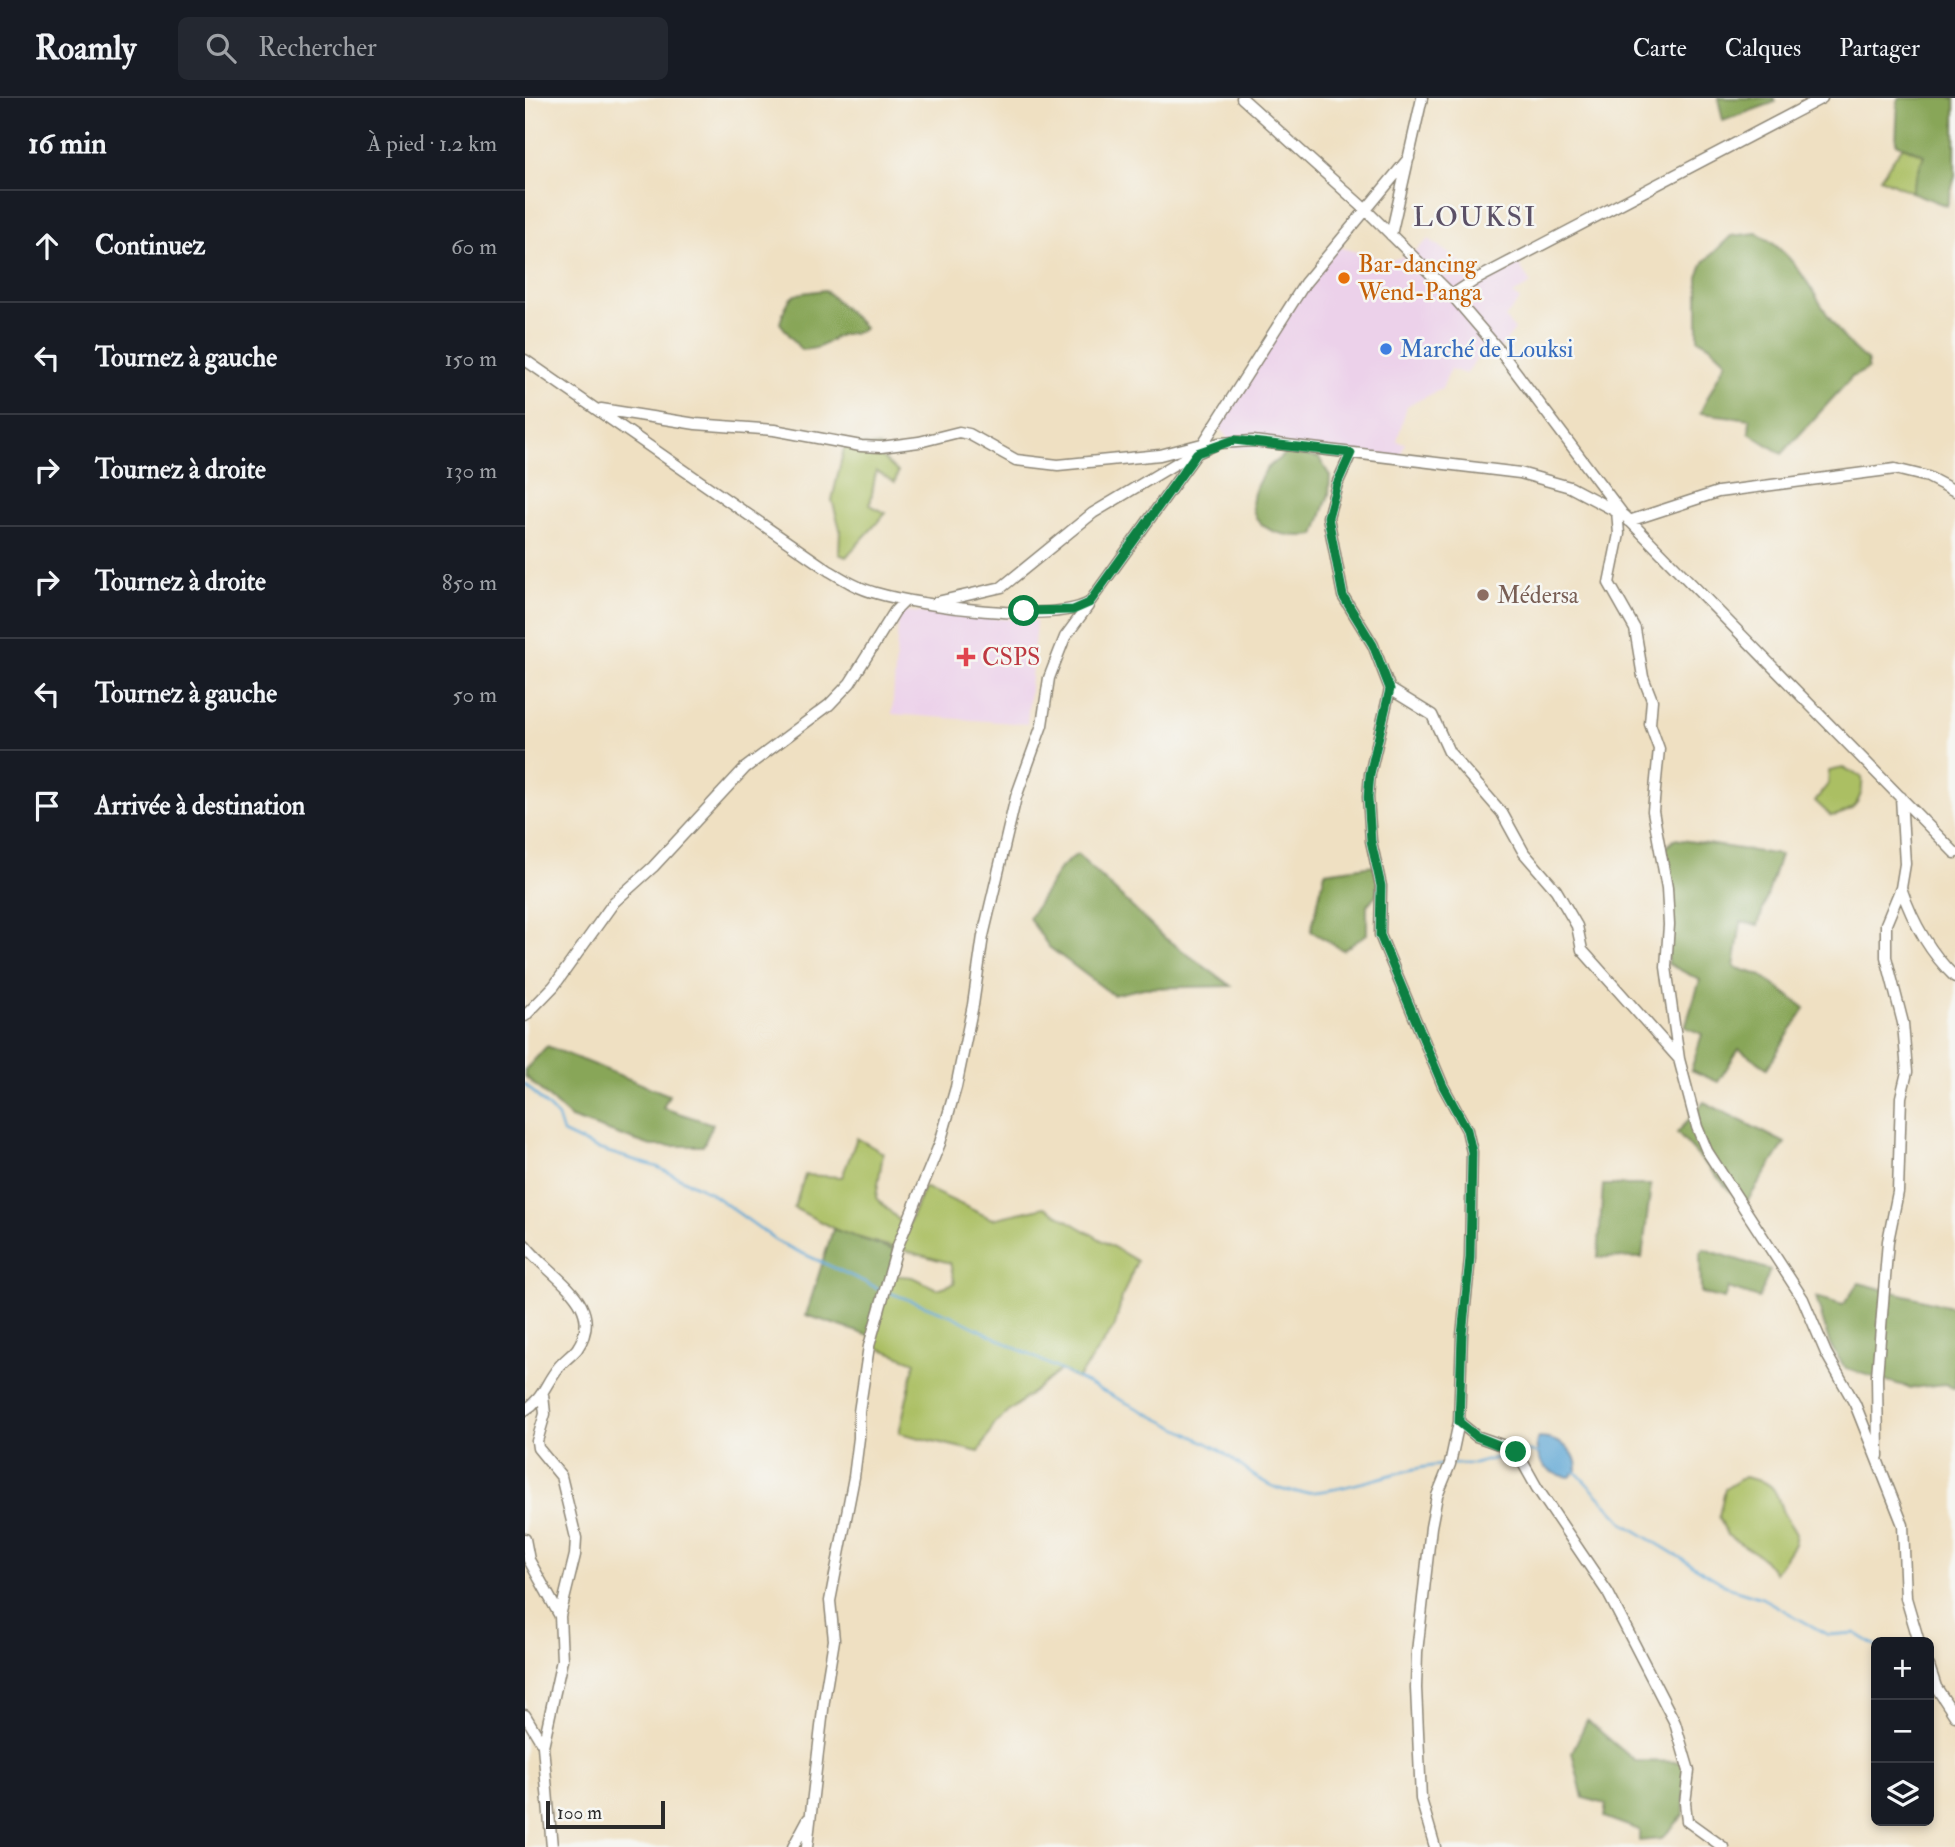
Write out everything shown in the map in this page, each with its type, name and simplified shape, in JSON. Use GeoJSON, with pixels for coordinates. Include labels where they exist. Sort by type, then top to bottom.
{"type":"FeatureCollection","features":[{"type":"Feature","properties":{"kind":"street"},"geometry":{"type":"LineString","coordinates":[[1242,98],[1366,210],[1452,295],[1500,351],[1624,516],[1955,853]]}},
{"type":"Feature","properties":{"kind":"street"},"geometry":{"type":"LineString","coordinates":[[1391,235],[1422,98]]}},
{"type":"Feature","properties":{"kind":"street"},"geometry":{"type":"LineString","coordinates":[[1452,295],[1822,98]]}},
{"type":"Feature","properties":{"kind":"street"},"geometry":{"type":"LineString","coordinates":[[807,1847],[834,1640],[829,1601],[854,1477],[859,1412],[869,1346],[897,1248],[940,1143],[956,1087],[974,1005],[986,923],[1016,797],[1042,725],[1049,678],[1065,637],[1199,449],[1305,283],[1409,158]]}},
{"type":"Feature","properties":{"kind":"street"},"geometry":{"type":"LineString","coordinates":[[525,360],[598,408],[828,570],[863,589],[929,604],[1024,611],[1073,610],[1089,603]]}},
{"type":"Feature","properties":{"kind":"street"},"geometry":{"type":"LineString","coordinates":[[598,408],[696,424],[774,430],[861,446],[919,442],[959,432],[969,434],[1016,460],[1058,465],[1160,455],[1244,440],[1520,472],[1570,487],[1624,516],[1718,492],[1895,469],[1928,477],[1955,491]]}},
{"type":"Feature","properties":{"kind":"street"},"geometry":{"type":"LineString","coordinates":[[929,604],[1002,587],[1093,513],[1199,449]]}},
{"type":"Feature","properties":{"kind":"street"},"geometry":{"type":"LineString","coordinates":[[1351,453],[1337,484],[1328,517],[1343,596],[1373,645],[1390,689],[1372,762],[1368,797],[1371,841],[1381,886],[1380,935],[1443,1086],[1467,1130],[1472,1152],[1470,1258],[1462,1335],[1459,1422],[1450,1464],[1437,1496],[1431,1527],[1417,1652],[1421,1799],[1435,1847]]}},
{"type":"Feature","properties":{"kind":"street"},"geometry":{"type":"LineString","coordinates":[[1624,516],[1609,583],[1635,629],[1643,677],[1652,700],[1650,724],[1658,749],[1653,811],[1667,888],[1669,925],[1666,967],[1679,1059],[1697,1127],[1707,1151],[1803,1299],[1826,1353],[1855,1405],[1878,1460],[1903,1525],[1906,1598],[1918,1637]]}},
{"type":"Feature","properties":{"kind":"street"},"geometry":{"type":"LineString","coordinates":[[525,1016],[554,986],[614,902],[653,867],[745,768],[829,705],[850,683],[895,611],[906,600]]}},
{"type":"Feature","properties":{"kind":"street"},"geometry":{"type":"LineString","coordinates":[[1390,689],[1432,715],[1448,752],[1501,813],[1524,853],[1556,890],[1577,926],[1583,950],[1679,1059]]}},
{"type":"Feature","properties":{"kind":"street"},"geometry":{"type":"LineString","coordinates":[[1878,1460],[1877,1376],[1888,1241],[1898,1192],[1899,1119],[1908,1050],[1888,972],[1886,923],[1901,888],[1905,840],[1901,797]]}},
{"type":"Feature","properties":{"kind":"street"},"geometry":{"type":"LineString","coordinates":[[1901,888],[1924,937],[1939,961],[1955,977]]}},
{"type":"Feature","properties":{"kind":"street"},"geometry":{"type":"LineString","coordinates":[[525,1245],[577,1296],[586,1311],[585,1331],[576,1349],[557,1369],[543,1395],[525,1410]]}},
{"type":"Feature","properties":{"kind":"street"},"geometry":{"type":"LineString","coordinates":[[543,1395],[545,1414],[537,1441],[538,1447],[561,1476],[576,1538],[575,1555],[560,1616],[562,1660],[543,1746],[552,1847]]}},
{"type":"Feature","properties":{"kind":"street"},"geometry":{"type":"LineString","coordinates":[[1459,1422],[1476,1436],[1510,1448],[1518,1454],[1537,1488],[1608,1593],[1675,1723],[1689,1771],[1685,1803],[1687,1821],[1723,1847]]}},
{"type":"Feature","properties":{"kind":"street"},"geometry":{"type":"LineString","coordinates":[[525,1539],[529,1560],[560,1616]]}},
{"type":"Feature","properties":{"kind":"street"},"geometry":{"type":"LineString","coordinates":[[1934,1682],[1955,1716]]}},
{"type":"Feature","properties":{"kind":"street"},"geometry":{"type":"LineString","coordinates":[[525,1715],[543,1746]]}},
{"type":"Feature","properties":{"kind":"street"},"geometry":{"type":"LineString","coordinates":[[793,1847],[811,1812]]}},
{"type":"Feature","properties":{"kind":"shaded area"},"geometry":{"type":"Polygon","coordinates":[[[1429,239],[1460,262],[1474,282],[1516,260],[1531,284],[1513,294],[1520,300],[1505,318],[1515,330],[1497,352],[1484,348],[1466,374],[1450,369],[1442,389],[1407,406],[1397,441],[1405,443],[1399,460],[1268,447],[1233,448],[1217,422],[1254,363],[1336,246],[1387,261],[1411,255],[1429,239]]]}},
{"type":"Feature","properties":{"kind":"shaded area"},"geometry":{"type":"Polygon","coordinates":[[[899,611],[1036,621],[1027,724],[892,714],[899,611]]]}},
{"type":"Feature","properties":{"kind":"green space"},"geometry":{"type":"Polygon","coordinates":[[[1718,98],[1774,98],[1775,102],[1723,121],[1718,98]]]}},
{"type":"Feature","properties":{"kind":"green space"},"geometry":{"type":"Polygon","coordinates":[[[1898,98],[1955,98],[1955,176],[1947,206],[1911,192],[1924,155],[1896,143],[1898,98]]]}},
{"type":"Feature","properties":{"kind":"green space"},"geometry":{"type":"Polygon","coordinates":[[[1903,146],[1924,155],[1911,192],[1880,178],[1903,146]]]}},
{"type":"Feature","properties":{"kind":"green space"},"geometry":{"type":"Polygon","coordinates":[[[1757,233],[1791,261],[1838,330],[1868,361],[1868,369],[1852,377],[1782,454],[1749,433],[1750,419],[1700,413],[1726,361],[1698,339],[1698,277],[1704,262],[1731,236],[1757,233]]]}},
{"type":"Feature","properties":{"kind":"green space"},"geometry":{"type":"Polygon","coordinates":[[[825,290],[865,328],[838,336],[817,348],[801,350],[780,323],[783,312],[794,296],[825,290]]]}},
{"type":"Feature","properties":{"kind":"green space"},"geometry":{"type":"Polygon","coordinates":[[[845,444],[880,447],[879,455],[898,472],[895,482],[876,471],[870,505],[886,513],[846,557],[839,554],[840,529],[832,500],[845,444]]]}},
{"type":"Feature","properties":{"kind":"green space"},"geometry":{"type":"Polygon","coordinates":[[[1287,453],[1319,458],[1330,476],[1329,494],[1315,535],[1298,536],[1270,530],[1260,523],[1254,513],[1252,501],[1256,487],[1268,468],[1287,453]]]}},
{"type":"Feature","properties":{"kind":"green space"},"geometry":{"type":"Polygon","coordinates":[[[1843,768],[1862,777],[1861,792],[1856,804],[1846,812],[1831,816],[1815,801],[1828,784],[1829,771],[1843,768]]]}},
{"type":"Feature","properties":{"kind":"green space"},"geometry":{"type":"Polygon","coordinates":[[[1675,839],[1780,855],[1758,925],[1741,922],[1734,967],[1762,976],[1805,1008],[1767,1068],[1739,1049],[1718,1082],[1691,1070],[1702,1034],[1685,1027],[1700,980],[1668,964],[1668,865],[1661,852],[1675,839]]]}},
{"type":"Feature","properties":{"kind":"green space"},"geometry":{"type":"Polygon","coordinates":[[[1077,854],[1161,935],[1231,986],[1144,988],[1113,995],[1049,947],[1029,918],[1060,868],[1077,854]]]}},
{"type":"Feature","properties":{"kind":"green space"},"geometry":{"type":"Polygon","coordinates":[[[1374,865],[1378,884],[1376,895],[1367,905],[1367,934],[1343,950],[1311,931],[1325,872],[1374,865]]]}},
{"type":"Feature","properties":{"kind":"green space"},"geometry":{"type":"Polygon","coordinates":[[[547,1046],[669,1095],[663,1108],[713,1124],[703,1146],[651,1146],[571,1118],[525,1076],[525,1070],[547,1046]]]}},
{"type":"Feature","properties":{"kind":"green space"},"geometry":{"type":"Polygon","coordinates":[[[1704,1102],[1785,1143],[1744,1206],[1677,1133],[1704,1102]]]}},
{"type":"Feature","properties":{"kind":"green space"},"geometry":{"type":"Polygon","coordinates":[[[857,1138],[883,1153],[876,1198],[907,1228],[924,1187],[992,1219],[1045,1207],[1137,1261],[1122,1297],[1115,1326],[1077,1379],[1060,1370],[995,1423],[979,1452],[899,1433],[915,1362],[871,1345],[890,1275],[912,1277],[937,1289],[955,1283],[950,1263],[842,1233],[794,1208],[805,1175],[842,1177],[857,1138]]]}},
{"type":"Feature","properties":{"kind":"green space"},"geometry":{"type":"Polygon","coordinates":[[[1603,1185],[1651,1185],[1642,1258],[1598,1257],[1603,1185]]]}},
{"type":"Feature","properties":{"kind":"green space"},"geometry":{"type":"Polygon","coordinates":[[[833,1229],[897,1251],[873,1337],[806,1315],[833,1229]]]}},
{"type":"Feature","properties":{"kind":"green space"},"geometry":{"type":"Polygon","coordinates":[[[1704,1249],[1770,1270],[1759,1298],[1728,1288],[1724,1299],[1701,1293],[1700,1254],[1704,1249]]]}},
{"type":"Feature","properties":{"kind":"green space"},"geometry":{"type":"Polygon","coordinates":[[[1859,1283],[1955,1308],[1955,1389],[1945,1384],[1911,1388],[1846,1369],[1830,1345],[1816,1297],[1843,1305],[1859,1283]]]}},
{"type":"Feature","properties":{"kind":"green space"},"geometry":{"type":"Polygon","coordinates":[[[1744,1477],[1771,1486],[1796,1534],[1794,1544],[1775,1573],[1762,1557],[1727,1535],[1719,1516],[1725,1489],[1744,1477]]]}},
{"type":"Feature","properties":{"kind":"green space"},"geometry":{"type":"Polygon","coordinates":[[[1587,1720],[1635,1761],[1684,1762],[1684,1815],[1661,1839],[1639,1841],[1639,1830],[1604,1817],[1606,1804],[1583,1798],[1572,1752],[1587,1720]]]}},
{"type":"Feature","properties":{"kind":"water"},"geometry":{"type":"Polygon","coordinates":[[[1539,1438],[1553,1440],[1570,1450],[1577,1470],[1570,1477],[1555,1474],[1545,1468],[1539,1458],[1536,1443],[1539,1438]]]}},
{"type":"Feature","properties":{"kind":"waterway"},"geometry":{"type":"LineString","coordinates":[[525,1084],[558,1117],[563,1133],[595,1148],[657,1167],[709,1192],[780,1243],[882,1290]]}},
{"type":"Feature","properties":{"kind":"waterway"},"geometry":{"type":"LineString","coordinates":[[888,1292],[950,1315],[1209,1444],[1257,1477],[1280,1489],[1318,1492],[1407,1471],[1446,1465]]}},
{"type":"Feature","properties":{"kind":"waterway"},"geometry":{"type":"LineString","coordinates":[[1521,1451],[1538,1453]]}},
{"type":"Feature","properties":{"kind":"waterway"},"geometry":{"type":"LineString","coordinates":[[1452,1464],[1474,1464],[1511,1454]]}},
{"type":"Feature","properties":{"kind":"waterway"},"geometry":{"type":"LineString","coordinates":[[1575,1471],[1625,1524],[1730,1588],[1762,1598],[1828,1635],[1855,1633],[1871,1643]]}},
{"type":"Feature","properties":{"kind":"place","name":"Bar-dancing Wend-Panga"},"geometry":{"type":"Point","coordinates":[1344,278]}},
{"type":"Feature","properties":{"kind":"place","name":"Marché de Louksi"},"geometry":{"type":"Point","coordinates":[1386,349]}},
{"type":"Feature","properties":{"kind":"place","name":"Médersa"},"geometry":{"type":"Point","coordinates":[1483,595]}},
{"type":"Feature","properties":{"kind":"place","name":"CSPS"},"geometry":{"type":"Point","coordinates":[966,657]}},
{"type":"Feature","properties":{"kind":"district","name":"LOUKSI"},"geometry":{"type":"Point","coordinates":[1475,216]}},
{"type":"Feature","properties":{"kind":"route"},"geometry":{"type":"LineString","coordinates":[[1024,611],[1073,610],[1089,603],[1197,453],[1219,443],[1234,440],[1351,453],[1337,484],[1328,517],[1343,596],[1373,645],[1390,689],[1370,774],[1368,797],[1369,830],[1381,886],[1380,935],[1443,1086],[1467,1130],[1472,1152],[1470,1258],[1462,1335],[1459,1422],[1476,1436],[1516,1452]]}}]}
